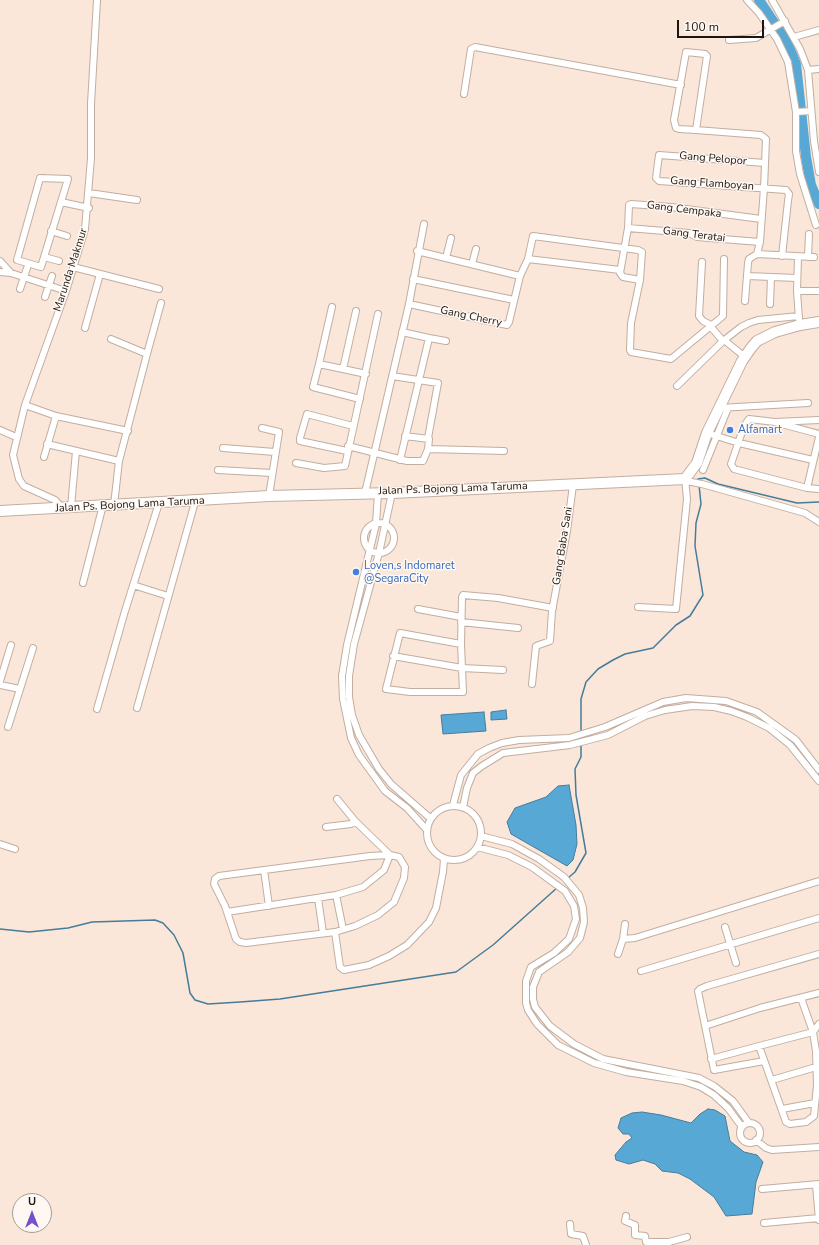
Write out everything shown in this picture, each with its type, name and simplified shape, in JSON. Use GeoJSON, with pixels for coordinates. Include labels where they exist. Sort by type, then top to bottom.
{"type":"FeatureCollection","features":[{"type":"Feature","properties":{"kind":"main road"},"geometry":{"type":"LineString","coordinates":[[685,480],[712,434],[745,357],[751,348],[766,336],[799,321],[819,322]]}},
{"type":"Feature","properties":{"kind":"main road","name":"Jalan Ps. Bojong Lama Taruma"},"geometry":{"type":"LineString","coordinates":[[0,511],[103,505],[195,502],[269,496],[392,493],[685,480]]}},
{"type":"Feature","properties":{"kind":"street","name":"Marunda Makmur"},"geometry":{"type":"LineString","coordinates":[[67,507],[24,486],[19,479],[13,455],[16,437],[25,405],[66,291],[85,229],[89,193],[91,104],[97,0]]}},
{"type":"Feature","properties":{"kind":"street"},"geometry":{"type":"LineString","coordinates":[[747,0],[770,28],[788,62],[797,112],[796,151],[800,174],[816,224]]}},
{"type":"Feature","properties":{"kind":"street"},"geometry":{"type":"LineString","coordinates":[[772,0],[783,22],[794,37],[808,70],[809,111],[819,172]]}},
{"type":"Feature","properties":{"kind":"street"},"geometry":{"type":"LineString","coordinates":[[729,40],[756,38],[770,28],[783,22]]}},
{"type":"Feature","properties":{"kind":"street"},"geometry":{"type":"LineString","coordinates":[[794,37],[819,30]]}},
{"type":"Feature","properties":{"kind":"street"},"geometry":{"type":"LineString","coordinates":[[464,94],[471,49],[474,47],[681,85]]}},
{"type":"Feature","properties":{"kind":"street"},"geometry":{"type":"LineString","coordinates":[[696,130],[706,54],[686,52],[674,120],[675,126],[679,129],[761,135],[766,140],[760,242],[756,254],[749,259],[745,301]]}},
{"type":"Feature","properties":{"kind":"street"},"geometry":{"type":"LineString","coordinates":[[808,70],[819,69]]}},
{"type":"Feature","properties":{"kind":"street"},"geometry":{"type":"LineString","coordinates":[[797,112],[809,111]]}},
{"type":"Feature","properties":{"kind":"street","name":"Gang Pelopor"},"geometry":{"type":"LineString","coordinates":[[659,181],[656,178],[658,157],[660,154],[765,163]]}},
{"type":"Feature","properties":{"kind":"street"},"geometry":{"type":"LineString","coordinates":[[40,178],[68,179],[61,202],[41,267],[17,260],[40,178]]}},
{"type":"Feature","properties":{"kind":"street","name":"Gang Flamboyan"},"geometry":{"type":"LineString","coordinates":[[659,181],[786,190],[789,194],[782,256]]}},
{"type":"Feature","properties":{"kind":"street"},"geometry":{"type":"LineString","coordinates":[[89,193],[137,200]]}},
{"type":"Feature","properties":{"kind":"street"},"geometry":{"type":"LineString","coordinates":[[61,202],[88,208]]}},
{"type":"Feature","properties":{"kind":"street","name":"Gang Cempaka"},"geometry":{"type":"LineString","coordinates":[[628,228],[629,205],[634,204],[761,219]]}},
{"type":"Feature","properties":{"kind":"street"},"geometry":{"type":"LineString","coordinates":[[365,493],[402,332],[417,251],[424,224]]}},
{"type":"Feature","properties":{"kind":"street"},"geometry":{"type":"LineString","coordinates":[[628,228],[620,270],[621,276],[640,280]]}},
{"type":"Feature","properties":{"kind":"street","name":"Gang Teratai"},"geometry":{"type":"LineString","coordinates":[[628,228],[689,233],[696,237],[760,242]]}},
{"type":"Feature","properties":{"kind":"street"},"geometry":{"type":"LineString","coordinates":[[52,232],[67,236]]}},
{"type":"Feature","properties":{"kind":"street"},"geometry":{"type":"LineString","coordinates":[[756,254],[811,257],[809,234]]}},
{"type":"Feature","properties":{"kind":"street","name":"Gang Cherry"},"geometry":{"type":"LineString","coordinates":[[408,304],[504,325],[509,322],[520,276],[528,259],[531,237],[535,235],[624,248]]}},
{"type":"Feature","properties":{"kind":"street"},"geometry":{"type":"LineString","coordinates":[[446,258],[451,238]]}},
{"type":"Feature","properties":{"kind":"street"},"geometry":{"type":"LineString","coordinates":[[624,248],[641,251],[640,280],[631,324],[629,346],[631,352],[672,358],[723,316],[724,259]]}},
{"type":"Feature","properties":{"kind":"street"},"geometry":{"type":"LineString","coordinates":[[472,264],[476,249]]}},
{"type":"Feature","properties":{"kind":"street"},"geometry":{"type":"LineString","coordinates":[[417,251],[520,276]]}},
{"type":"Feature","properties":{"kind":"street"},"geometry":{"type":"LineString","coordinates":[[44,257],[59,261]]}},
{"type":"Feature","properties":{"kind":"street"},"geometry":{"type":"LineString","coordinates":[[677,386],[723,341],[741,327],[758,320],[799,321],[797,291],[798,257]]}},
{"type":"Feature","properties":{"kind":"street"},"geometry":{"type":"LineString","coordinates":[[528,259],[620,270]]}},
{"type":"Feature","properties":{"kind":"street"},"geometry":{"type":"LineString","coordinates":[[0,261],[11,272]]}},
{"type":"Feature","properties":{"kind":"street"},"geometry":{"type":"LineString","coordinates":[[702,262],[699,316],[723,341],[745,357]]}},
{"type":"Feature","properties":{"kind":"street"},"geometry":{"type":"LineString","coordinates":[[73,267],[159,289]]}},
{"type":"Feature","properties":{"kind":"street"},"geometry":{"type":"LineString","coordinates":[[20,289],[27,268]]}},
{"type":"Feature","properties":{"kind":"street"},"geometry":{"type":"LineString","coordinates":[[0,272],[11,272],[66,291]]}},
{"type":"Feature","properties":{"kind":"street"},"geometry":{"type":"LineString","coordinates":[[85,328],[100,274]]}},
{"type":"Feature","properties":{"kind":"street"},"geometry":{"type":"LineString","coordinates":[[45,297],[52,276]]}},
{"type":"Feature","properties":{"kind":"street"},"geometry":{"type":"LineString","coordinates":[[747,276],[797,278]]}},
{"type":"Feature","properties":{"kind":"street"},"geometry":{"type":"LineString","coordinates":[[770,304],[771,277]]}},
{"type":"Feature","properties":{"kind":"street"},"geometry":{"type":"LineString","coordinates":[[413,279],[514,300]]}},
{"type":"Feature","properties":{"kind":"street"},"geometry":{"type":"LineString","coordinates":[[797,291],[819,290]]}},
{"type":"Feature","properties":{"kind":"street"},"geometry":{"type":"LineString","coordinates":[[114,505],[119,460],[128,431],[161,302]]}},
{"type":"Feature","properties":{"kind":"street"},"geometry":{"type":"LineString","coordinates":[[332,307],[313,387],[360,399]]}},
{"type":"Feature","properties":{"kind":"street"},"geometry":{"type":"LineString","coordinates":[[342,369],[356,311]]}},
{"type":"Feature","properties":{"kind":"street"},"geometry":{"type":"LineString","coordinates":[[296,463],[324,468],[342,467],[346,464],[347,449],[366,374],[378,314]]}},
{"type":"Feature","properties":{"kind":"street"},"geometry":{"type":"LineString","coordinates":[[402,332],[446,341]]}},
{"type":"Feature","properties":{"kind":"street"},"geometry":{"type":"LineString","coordinates":[[400,460],[429,338]]}},
{"type":"Feature","properties":{"kind":"street"},"geometry":{"type":"LineString","coordinates":[[111,339],[147,354]]}},
{"type":"Feature","properties":{"kind":"street"},"geometry":{"type":"LineString","coordinates":[[319,364],[366,374]]}},
{"type":"Feature","properties":{"kind":"street"},"geometry":{"type":"LineString","coordinates":[[353,426],[307,414],[300,441],[374,452],[400,460],[421,462],[425,459],[430,441],[428,438],[438,383],[392,376]]}},
{"type":"Feature","properties":{"kind":"street"},"geometry":{"type":"LineString","coordinates":[[723,408],[808,403]]}},
{"type":"Feature","properties":{"kind":"street"},"geometry":{"type":"LineString","coordinates":[[25,405],[56,416],[128,431]]}},
{"type":"Feature","properties":{"kind":"street"},"geometry":{"type":"LineString","coordinates":[[44,457],[56,416]]}},
{"type":"Feature","properties":{"kind":"street"},"geometry":{"type":"LineString","coordinates":[[819,420],[775,422],[748,419],[744,426],[731,464],[734,469],[807,488],[819,489]]}},
{"type":"Feature","properties":{"kind":"street"},"geometry":{"type":"LineString","coordinates":[[775,422],[819,435],[815,462],[807,488]]}},
{"type":"Feature","properties":{"kind":"street"},"geometry":{"type":"LineString","coordinates":[[262,428],[278,430],[269,496]]}},
{"type":"Feature","properties":{"kind":"street"},"geometry":{"type":"LineString","coordinates":[[1,432],[16,437]]}},
{"type":"Feature","properties":{"kind":"street"},"geometry":{"type":"LineString","coordinates":[[703,470],[712,434],[739,443],[815,462]]}},
{"type":"Feature","properties":{"kind":"street"},"geometry":{"type":"LineString","coordinates":[[405,436],[428,438]]}},
{"type":"Feature","properties":{"kind":"street"},"geometry":{"type":"LineString","coordinates":[[47,444],[119,460]]}},
{"type":"Feature","properties":{"kind":"street"},"geometry":{"type":"LineString","coordinates":[[223,448],[275,452]]}},
{"type":"Feature","properties":{"kind":"street"},"geometry":{"type":"LineString","coordinates":[[428,449],[504,451]]}},
{"type":"Feature","properties":{"kind":"street"},"geometry":{"type":"LineString","coordinates":[[67,507],[76,451]]}},
{"type":"Feature","properties":{"kind":"street"},"geometry":{"type":"LineString","coordinates":[[218,470],[272,473]]}},
{"type":"Feature","properties":{"kind":"street"},"geometry":{"type":"LineString","coordinates":[[638,607],[676,609],[687,499],[685,480],[805,513],[819,522]]}},
{"type":"Feature","properties":{"kind":"street","name":"Gang Baba Sani"},"geometry":{"type":"LineString","coordinates":[[532,684],[536,646],[550,642],[553,608],[567,531],[573,485]]}},
{"type":"Feature","properties":{"kind":"street"},"geometry":{"type":"LineString","coordinates":[[378,493],[376,524],[347,645],[342,676],[346,716],[351,738],[359,755],[385,791],[407,808],[426,829],[430,847],[433,852],[444,859],[462,859],[472,853],[477,847],[481,836],[481,829],[476,816],[462,807],[453,805],[439,810],[430,818],[426,829]]}},
{"type":"Feature","properties":{"kind":"street"},"geometry":{"type":"LineString","coordinates":[[392,493],[379,553],[354,644],[349,676],[352,715],[359,735],[379,769],[391,784],[430,818]]}},
{"type":"Feature","properties":{"kind":"street"},"geometry":{"type":"LineString","coordinates":[[137,708],[195,502]]}},
{"type":"Feature","properties":{"kind":"street"},"geometry":{"type":"LineString","coordinates":[[96,709],[159,503]]}},
{"type":"Feature","properties":{"kind":"street"},"geometry":{"type":"LineString","coordinates":[[82,583],[103,505]]}},
{"type":"Feature","properties":{"kind":"street"},"geometry":{"type":"LineString","coordinates":[[370,550],[379,553],[390,548],[394,541],[393,533],[385,525],[376,524]]}},
{"type":"Feature","properties":{"kind":"street"},"geometry":{"type":"LineString","coordinates":[[133,585],[168,596]]}},
{"type":"Feature","properties":{"kind":"street"},"geometry":{"type":"LineString","coordinates":[[461,644],[400,633],[386,688],[389,690],[462,693],[461,619],[462,597],[465,594],[553,608]]}},
{"type":"Feature","properties":{"kind":"street"},"geometry":{"type":"LineString","coordinates":[[418,609],[461,619],[518,628]]}},
{"type":"Feature","properties":{"kind":"street"},"geometry":{"type":"LineString","coordinates":[[0,681],[11,645]]}},
{"type":"Feature","properties":{"kind":"street"},"geometry":{"type":"LineString","coordinates":[[8,727],[33,648]]}},
{"type":"Feature","properties":{"kind":"street"},"geometry":{"type":"LineString","coordinates":[[393,656],[462,668],[503,670]]}},
{"type":"Feature","properties":{"kind":"street"},"geometry":{"type":"LineString","coordinates":[[0,685],[20,689]]}},
{"type":"Feature","properties":{"kind":"street"},"geometry":{"type":"LineString","coordinates":[[453,805],[461,774],[474,758],[489,748],[502,743],[519,740],[569,738],[605,727],[663,702],[686,698],[726,701],[757,712],[787,732],[796,740],[819,770]]}},
{"type":"Feature","properties":{"kind":"street"},"geometry":{"type":"LineString","coordinates":[[462,807],[473,773],[492,759],[503,754],[515,751],[570,745],[608,734],[646,716],[665,710],[692,706],[714,707],[748,717],[769,728],[790,745],[819,781]]}},
{"type":"Feature","properties":{"kind":"street"},"geometry":{"type":"LineString","coordinates":[[337,799],[355,821],[390,855]]}},
{"type":"Feature","properties":{"kind":"street"},"geometry":{"type":"LineString","coordinates":[[326,827],[351,824],[355,821]]}},
{"type":"Feature","properties":{"kind":"street"},"geometry":{"type":"LineString","coordinates":[[481,836],[512,844],[539,858],[572,884],[579,894],[583,908],[584,922],[580,938],[568,952],[544,967],[535,979],[533,999],[535,1007],[546,1021],[574,1044],[603,1058],[699,1078],[714,1086],[733,1101],[749,1123],[756,1126],[759,1130],[759,1136],[756,1140],[751,1142],[743,1140],[740,1135],[742,1127],[749,1123]]}},
{"type":"Feature","properties":{"kind":"street"},"geometry":{"type":"LineString","coordinates":[[0,844],[15,849]]}},
{"type":"Feature","properties":{"kind":"street"},"geometry":{"type":"LineString","coordinates":[[477,847],[508,855],[532,867],[565,892],[574,906],[576,920],[569,939],[554,953],[536,963],[528,973],[524,990],[526,1003],[528,1010],[537,1024],[558,1045],[594,1063],[620,1071],[678,1080],[701,1087],[714,1095],[728,1108],[742,1127]]}},
{"type":"Feature","properties":{"kind":"street"},"geometry":{"type":"LineString","coordinates":[[227,912],[336,895],[363,887],[384,870],[390,855]]}},
{"type":"Feature","properties":{"kind":"street"},"geometry":{"type":"LineString","coordinates":[[390,855],[399,857],[405,867],[404,878],[394,902],[378,915],[335,932],[246,943],[240,942],[236,939],[227,912],[214,884],[215,878],[370,856],[390,855]]}},
{"type":"Feature","properties":{"kind":"street"},"geometry":{"type":"LineString","coordinates":[[335,932],[340,967],[344,970],[369,965],[389,956],[407,945],[429,922],[436,908],[444,859]]}},
{"type":"Feature","properties":{"kind":"street"},"geometry":{"type":"LineString","coordinates":[[264,870],[269,906]]}},
{"type":"Feature","properties":{"kind":"street"},"geometry":{"type":"LineString","coordinates":[[623,939],[635,938],[819,881]]}},
{"type":"Feature","properties":{"kind":"street"},"geometry":{"type":"LineString","coordinates":[[336,895],[343,929]]}},
{"type":"Feature","properties":{"kind":"street"},"geometry":{"type":"LineString","coordinates":[[318,898],[323,933]]}},
{"type":"Feature","properties":{"kind":"street"},"geometry":{"type":"LineString","coordinates":[[641,971],[819,918]]}},
{"type":"Feature","properties":{"kind":"street"},"geometry":{"type":"LineString","coordinates":[[618,954],[623,939],[625,924]]}},
{"type":"Feature","properties":{"kind":"street"},"geometry":{"type":"LineString","coordinates":[[725,927],[736,964]]}},
{"type":"Feature","properties":{"kind":"street"},"geometry":{"type":"LineString","coordinates":[[764,1061],[716,1071],[713,1068],[698,992],[700,989],[819,954]]}},
{"type":"Feature","properties":{"kind":"street"},"geometry":{"type":"LineString","coordinates":[[705,1026],[760,1008],[819,993]]}},
{"type":"Feature","properties":{"kind":"street"},"geometry":{"type":"LineString","coordinates":[[759,1046],[788,1123],[806,1122],[814,1116],[817,1085],[812,1032],[801,998]]}},
{"type":"Feature","properties":{"kind":"street"},"geometry":{"type":"LineString","coordinates":[[711,1059],[812,1032],[819,1024]]}},
{"type":"Feature","properties":{"kind":"street"},"geometry":{"type":"LineString","coordinates":[[772,1080],[816,1067]]}},
{"type":"Feature","properties":{"kind":"street"},"geometry":{"type":"LineString","coordinates":[[782,1109],[815,1103]]}},
{"type":"Feature","properties":{"kind":"street"},"geometry":{"type":"LineString","coordinates":[[756,1140],[766,1148],[772,1150],[819,1146]]}},
{"type":"Feature","properties":{"kind":"street"},"geometry":{"type":"LineString","coordinates":[[762,1189],[818,1185],[819,1219],[764,1223]]}},
{"type":"Feature","properties":{"kind":"street"},"geometry":{"type":"LineString","coordinates":[[626,1216],[625,1221],[635,1225],[635,1235],[645,1236],[645,1244],[669,1244],[687,1237]]}},
{"type":"Feature","properties":{"kind":"street"},"geometry":{"type":"LineString","coordinates":[[570,1224],[571,1234],[583,1236],[586,1245]]}},
{"type":"Feature","properties":{"kind":"water"},"geometry":{"type":"Polygon","coordinates":[[[506,710],[507,719],[491,720],[491,712],[506,710]]]}},
{"type":"Feature","properties":{"kind":"water"},"geometry":{"type":"Polygon","coordinates":[[[484,712],[486,731],[443,734],[441,715],[484,712]]]}},
{"type":"Feature","properties":{"kind":"water"},"geometry":{"type":"Polygon","coordinates":[[[569,785],[576,825],[577,844],[573,860],[567,866],[511,834],[507,822],[515,808],[546,797],[558,786],[569,785]]]}},
{"type":"Feature","properties":{"kind":"water"},"geometry":{"type":"Polygon","coordinates":[[[708,1109],[715,1110],[725,1116],[730,1141],[744,1152],[757,1155],[763,1162],[756,1182],[752,1214],[726,1216],[714,1197],[690,1179],[678,1173],[662,1171],[655,1164],[643,1160],[629,1164],[616,1160],[615,1155],[626,1142],[632,1138],[629,1134],[623,1134],[618,1128],[621,1118],[632,1113],[642,1112],[661,1115],[691,1123],[700,1114],[708,1109]]]}},
{"type":"Feature","properties":{"kind":"waterway"},"geometry":{"type":"LineString","coordinates":[[759,0],[787,42],[796,64],[806,157],[811,185],[819,204]]}},
{"type":"Feature","properties":{"kind":"waterway"},"geometry":{"type":"LineString","coordinates":[[699,481],[698,479],[705,478],[718,484],[797,503],[819,502]]}},
{"type":"Feature","properties":{"kind":"waterway"},"geometry":{"type":"LineString","coordinates":[[581,733],[581,699],[586,682],[598,669],[613,660],[625,654],[653,648],[676,625],[690,616],[703,595],[695,546],[696,523],[701,504],[699,485]]}},
{"type":"Feature","properties":{"kind":"waterway"},"geometry":{"type":"LineString","coordinates":[[568,878],[575,872],[586,853],[576,795],[575,769],[581,757],[581,744]]}},
{"type":"Feature","properties":{"kind":"waterway"},"geometry":{"type":"LineString","coordinates":[[0,929],[29,932],[68,928],[92,922],[155,920],[163,923],[174,935],[183,953],[190,993],[195,1000],[208,1004],[280,999],[456,972],[493,945],[558,887]]}},
{"type":"Feature","properties":{"kind":"place","name":"Alfamart"},"geometry":{"type":"Point","coordinates":[730,430]}},
{"type":"Feature","properties":{"kind":"place","name":"Loven,s Indomaret @SegaraCity"},"geometry":{"type":"Point","coordinates":[356,572]}}]}
